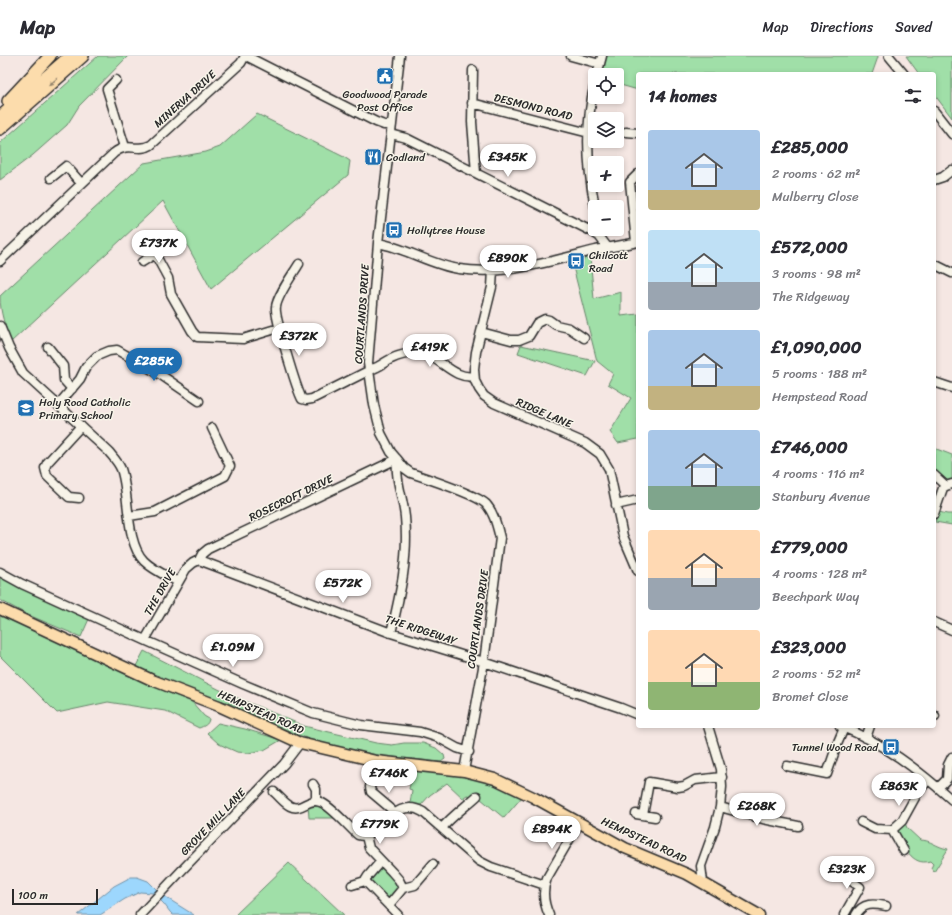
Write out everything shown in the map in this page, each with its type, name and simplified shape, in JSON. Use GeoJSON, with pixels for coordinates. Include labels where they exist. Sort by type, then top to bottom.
{"type":"FeatureCollection","features":[{"type":"Feature","properties":{"kind":"highway"},"geometry":{"type":"LineString","coordinates":[[0,108],[50,56]]}},
{"type":"Feature","properties":{"kind":"highway"},"geometry":{"type":"LineString","coordinates":[[0,117],[70,56]]}},
{"type":"Feature","properties":{"kind":"highway"},"geometry":{"type":"LineString","coordinates":[[0,129],[83,56]]}},
{"type":"Feature","properties":{"kind":"main road","name":"HEMPSTEAD ROAD"},"geometry":{"type":"LineString","coordinates":[[0,609],[152,680],[219,706],[300,743],[376,761],[464,771],[494,779],[514,788],[625,848],[703,882],[759,915]]}},
{"type":"Feature","properties":{"kind":"street"},"geometry":{"type":"LineString","coordinates":[[246,56],[384,125],[401,136],[588,230]]}},
{"type":"Feature","properties":{"kind":"street","name":"MINERVA DRIVE"},"geometry":{"type":"LineString","coordinates":[[125,147],[144,148],[155,141],[241,63],[246,56]]}},
{"type":"Feature","properties":{"kind":"street","name":"COURTLANDS DRIVE"},"geometry":{"type":"LineString","coordinates":[[400,56],[378,244],[368,355],[369,370],[377,422],[385,442],[397,460],[404,468],[411,472],[481,500],[496,521],[500,538],[484,662],[469,752],[464,771]]}},
{"type":"Feature","properties":{"kind":"street"},"geometry":{"type":"LineString","coordinates":[[571,56],[601,60]]}},
{"type":"Feature","properties":{"kind":"street"},"geometry":{"type":"LineString","coordinates":[[889,56],[902,72]]}},
{"type":"Feature","properties":{"kind":"street"},"geometry":{"type":"LineString","coordinates":[[473,70],[472,122],[476,174]]}},
{"type":"Feature","properties":{"kind":"street"},"geometry":{"type":"LineString","coordinates":[[0,261],[81,183],[114,153],[125,147],[107,89],[116,80]]}},
{"type":"Feature","properties":{"kind":"street","name":"DESMOND ROAD"},"geometry":{"type":"LineString","coordinates":[[472,103],[588,133]]}},
{"type":"Feature","properties":{"kind":"street"},"geometry":{"type":"LineString","coordinates":[[936,114],[952,134]]}},
{"type":"Feature","properties":{"kind":"street"},"geometry":{"type":"LineString","coordinates":[[626,132],[636,133]]}},
{"type":"Feature","properties":{"kind":"street"},"geometry":{"type":"LineString","coordinates":[[589,148],[590,168],[594,200]]}},
{"type":"Feature","properties":{"kind":"street"},"geometry":{"type":"LineString","coordinates":[[51,178],[66,166],[81,183]]}},
{"type":"Feature","properties":{"kind":"street"},"geometry":{"type":"LineString","coordinates":[[936,179],[941,178],[952,170]]}},
{"type":"Feature","properties":{"kind":"street"},"geometry":{"type":"LineString","coordinates":[[636,176],[630,182],[636,233]]}},
{"type":"Feature","properties":{"kind":"street"},"geometry":{"type":"LineString","coordinates":[[599,236],[608,248]]}},
{"type":"Feature","properties":{"kind":"street"},"geometry":{"type":"LineString","coordinates":[[378,244],[394,247],[458,269],[493,270],[536,265],[636,242]]}},
{"type":"Feature","properties":{"kind":"street"},"geometry":{"type":"LineString","coordinates":[[142,262],[158,251],[168,278],[171,294],[197,337],[243,339],[279,328]]}},
{"type":"Feature","properties":{"kind":"street"},"geometry":{"type":"LineString","coordinates":[[299,264],[276,307],[276,316],[301,396],[304,400],[312,400],[369,370],[379,367],[395,357],[408,354],[420,353],[427,355],[462,376],[474,376],[474,362],[492,287],[493,270]]}},
{"type":"Feature","properties":{"kind":"street"},"geometry":{"type":"LineString","coordinates":[[936,265],[952,273]]}},
{"type":"Feature","properties":{"kind":"street"},"geometry":{"type":"LineString","coordinates":[[481,332],[511,340],[519,340],[529,336],[537,323],[545,319],[556,325],[567,328],[584,338]]}},
{"type":"Feature","properties":{"kind":"street"},"geometry":{"type":"LineString","coordinates":[[0,326],[9,348],[23,373],[109,452],[117,462],[122,475],[135,547],[147,564],[178,582]]}},
{"type":"Feature","properties":{"kind":"street"},"geometry":{"type":"LineString","coordinates":[[48,347],[61,363],[64,369],[64,380],[72,389]]}},
{"type":"Feature","properties":{"kind":"street"},"geometry":{"type":"LineString","coordinates":[[58,405],[80,379],[86,367],[97,356],[109,351],[117,350],[162,375],[199,401]]}},
{"type":"Feature","properties":{"kind":"street","name":"RIDGE LANE"},"geometry":{"type":"LineString","coordinates":[[474,376],[475,381],[482,393],[494,403],[585,443],[596,450],[604,459],[609,469],[623,536],[636,566]]}},
{"type":"Feature","properties":{"kind":"street"},"geometry":{"type":"LineString","coordinates":[[936,383],[952,388]]}},
{"type":"Feature","properties":{"kind":"street"},"geometry":{"type":"LineString","coordinates":[[79,498],[69,497],[47,476],[44,468],[81,426]]}},
{"type":"Feature","properties":{"kind":"street"},"geometry":{"type":"LineString","coordinates":[[129,516],[160,510],[224,476],[230,466],[212,428]]}},
{"type":"Feature","properties":{"kind":"street"},"geometry":{"type":"LineString","coordinates":[[391,633],[401,593],[406,541],[405,516],[396,472],[397,460]]}},
{"type":"Feature","properties":{"kind":"street","name":"ROSECROFT DRIVE"},"geometry":{"type":"LineString","coordinates":[[199,560],[202,554],[208,549],[397,460]]}},
{"type":"Feature","properties":{"kind":"street"},"geometry":{"type":"LineString","coordinates":[[936,476],[949,485],[944,488],[936,509]]}},
{"type":"Feature","properties":{"kind":"street"},"geometry":{"type":"LineString","coordinates":[[616,506],[636,501]]}},
{"type":"Feature","properties":{"kind":"street","name":"THE DRIVE"},"geometry":{"type":"LineString","coordinates":[[145,640],[178,582],[189,566],[199,560]]}},
{"type":"Feature","properties":{"kind":"street","name":"THE RIDGEWAY"},"geometry":{"type":"LineString","coordinates":[[199,560],[391,633],[484,662],[636,714]]}},
{"type":"Feature","properties":{"kind":"street","name":"HEMPSTEAD ROAD"},"geometry":{"type":"LineString","coordinates":[[0,572],[22,584],[145,640],[243,684],[313,713],[361,725],[420,732],[439,738],[457,748],[469,752]]}},
{"type":"Feature","properties":{"kind":"street"},"geometry":{"type":"LineString","coordinates":[[936,623],[952,630]]}},
{"type":"Feature","properties":{"kind":"street"},"geometry":{"type":"LineString","coordinates":[[703,882],[701,866],[715,826],[722,796],[722,777],[719,760],[709,728]]}},
{"type":"Feature","properties":{"kind":"street"},"geometry":{"type":"LineString","coordinates":[[787,766],[827,774],[842,728]]}},
{"type":"Feature","properties":{"kind":"street"},"geometry":{"type":"LineString","coordinates":[[844,728],[894,753],[952,800]]}},
{"type":"Feature","properties":{"kind":"street"},"geometry":{"type":"LineString","coordinates":[[866,738],[869,728]]}},
{"type":"Feature","properties":{"kind":"street","name":"GROVE MILL LANE"},"geometry":{"type":"LineString","coordinates":[[140,915],[284,764],[300,743]]}},
{"type":"Feature","properties":{"kind":"street"},"geometry":{"type":"LineString","coordinates":[[938,788],[947,779],[948,765],[952,757]]}},
{"type":"Feature","properties":{"kind":"street"},"geometry":{"type":"LineString","coordinates":[[373,776],[370,787],[371,792],[390,808],[393,814]]}},
{"type":"Feature","properties":{"kind":"street"},"geometry":{"type":"LineString","coordinates":[[655,817],[640,814],[650,778],[678,787],[684,786],[695,780],[722,777]]}},
{"type":"Feature","properties":{"kind":"street"},"geometry":{"type":"LineString","coordinates":[[861,822],[879,830],[892,830],[902,821],[918,792],[928,780]]}},
{"type":"Feature","properties":{"kind":"street"},"geometry":{"type":"LineString","coordinates":[[313,784],[316,789],[316,801]]}},
{"type":"Feature","properties":{"kind":"street"},"geometry":{"type":"LineString","coordinates":[[274,792],[288,805],[294,807],[300,807],[307,802],[316,801],[324,804],[358,835],[366,836],[376,830],[393,814],[405,809],[417,809],[423,812],[484,864],[545,885]]}},
{"type":"Feature","properties":{"kind":"street"},"geometry":{"type":"LineString","coordinates":[[442,828],[455,814],[468,805],[477,796]]}},
{"type":"Feature","properties":{"kind":"street"},"geometry":{"type":"LineString","coordinates":[[720,807],[763,819],[798,826]]}},
{"type":"Feature","properties":{"kind":"street"},"geometry":{"type":"LineString","coordinates":[[549,915],[544,901],[547,878],[579,823]]}},
{"type":"Feature","properties":{"kind":"street"},"geometry":{"type":"LineString","coordinates":[[892,830],[897,842],[904,851]]}},
{"type":"Feature","properties":{"kind":"street"},"geometry":{"type":"LineString","coordinates":[[366,836],[369,848],[397,877],[403,888]]}},
{"type":"Feature","properties":{"kind":"street"},"geometry":{"type":"LineString","coordinates":[[365,882],[368,876],[382,861]]}},
{"type":"Feature","properties":{"kind":"street"},"geometry":{"type":"LineString","coordinates":[[389,905],[403,888],[415,885],[434,864]]}},
{"type":"Feature","properties":{"kind":"street"},"geometry":{"type":"LineString","coordinates":[[687,874],[701,866]]}},
{"type":"Feature","properties":{"kind":"street"},"geometry":{"type":"LineString","coordinates":[[834,869],[860,887],[844,915]]}},
{"type":"Feature","properties":{"kind":"street"},"geometry":{"type":"LineString","coordinates":[[352,885],[365,882]]}},
{"type":"Feature","properties":{"kind":"street"},"geometry":{"type":"LineString","coordinates":[[365,882],[398,915]]}},
{"type":"Feature","properties":{"kind":"street"},"geometry":{"type":"LineString","coordinates":[[856,915],[862,906],[868,904],[886,906]]}},
{"type":"Feature","properties":{"kind":"green space"},"geometry":{"type":"Polygon","coordinates":[[[98,56],[128,56],[79,106],[67,125],[33,155],[0,180],[0,143],[98,56]]]}},
{"type":"Feature","properties":{"kind":"green space"},"geometry":{"type":"Polygon","coordinates":[[[606,56],[878,56],[873,72],[636,72],[636,89],[624,86],[624,68],[603,68],[606,56]]]}},
{"type":"Feature","properties":{"kind":"green space"},"geometry":{"type":"Polygon","coordinates":[[[906,56],[952,56],[952,118],[936,97],[936,72],[918,72],[906,56]]]}},
{"type":"Feature","properties":{"kind":"green space"},"geometry":{"type":"Polygon","coordinates":[[[257,114],[350,161],[348,175],[211,289],[163,201],[11,342],[2,314],[0,296],[144,163],[206,152],[220,147],[257,114]]]}},
{"type":"Feature","properties":{"kind":"green space"},"geometry":{"type":"Polygon","coordinates":[[[590,257],[594,299],[621,292],[621,316],[636,314],[636,439],[618,443],[610,432],[631,398],[608,384],[613,374],[597,361],[572,263],[590,257]]]}},
{"type":"Feature","properties":{"kind":"green space"},"geometry":{"type":"Polygon","coordinates":[[[521,345],[595,361],[587,376],[518,353],[521,345]]]}},
{"type":"Feature","properties":{"kind":"green space"},"geometry":{"type":"Polygon","coordinates":[[[936,449],[952,455],[952,481],[945,481],[936,473],[936,449]]]}},
{"type":"Feature","properties":{"kind":"green space"},"geometry":{"type":"Polygon","coordinates":[[[939,512],[952,514],[952,525],[936,522],[939,512]]]}},
{"type":"Feature","properties":{"kind":"green space"},"geometry":{"type":"Polygon","coordinates":[[[0,575],[19,587],[89,619],[81,637],[26,614],[0,600],[0,575]]]}},
{"type":"Feature","properties":{"kind":"green space"},"geometry":{"type":"Polygon","coordinates":[[[0,612],[155,687],[192,702],[204,716],[209,719],[208,723],[199,728],[165,711],[108,702],[57,713],[0,656],[0,612]]]}},
{"type":"Feature","properties":{"kind":"green space"},"geometry":{"type":"Polygon","coordinates":[[[144,651],[228,694],[304,726],[376,743],[392,745],[404,743],[423,743],[436,748],[444,755],[445,759],[441,762],[384,756],[341,749],[316,742],[257,718],[226,702],[186,689],[135,668],[144,651]]]}},
{"type":"Feature","properties":{"kind":"green space"},"geometry":{"type":"Polygon","coordinates":[[[218,723],[245,729],[281,740],[264,750],[248,753],[237,752],[219,744],[207,733],[218,723]]]}},
{"type":"Feature","properties":{"kind":"green space"},"geometry":{"type":"Polygon","coordinates":[[[413,770],[465,775],[504,788],[522,797],[504,818],[475,794],[473,796],[467,795],[464,797],[465,800],[447,783],[430,795],[421,805],[410,804],[412,790],[409,789],[413,770]]]}},
{"type":"Feature","properties":{"kind":"green space"},"geometry":{"type":"Polygon","coordinates":[[[308,805],[322,806],[335,818],[309,818],[308,805]]]}},
{"type":"Feature","properties":{"kind":"green space"},"geometry":{"type":"Polygon","coordinates":[[[905,823],[907,828],[920,840],[948,849],[934,872],[931,868],[933,864],[930,861],[918,861],[913,858],[902,843],[897,832],[905,823]]]}},
{"type":"Feature","properties":{"kind":"green space"},"geometry":{"type":"Polygon","coordinates":[[[289,863],[344,915],[236,914],[289,863]]]}},
{"type":"Feature","properties":{"kind":"green space"},"geometry":{"type":"Polygon","coordinates":[[[382,867],[384,867],[400,887],[389,901],[370,882],[370,878],[382,867]]]}},
{"type":"Feature","properties":{"kind":"water"},"geometry":{"type":"Polygon","coordinates":[[[131,877],[137,877],[148,881],[159,892],[194,915],[173,915],[153,893],[140,892],[125,899],[100,915],[78,915],[114,886],[131,877]]]}},
{"type":"Feature","properties":{"kind":"place","name":"Goodwood Parade Post Office"},"geometry":{"type":"Point","coordinates":[385,76]}},
{"type":"Feature","properties":{"kind":"place","name":"Codland"},"geometry":{"type":"Point","coordinates":[373,157]}},
{"type":"Feature","properties":{"kind":"place","name":"Hollytree House"},"geometry":{"type":"Point","coordinates":[394,230]}},
{"type":"Feature","properties":{"kind":"place","name":"Chilcott Road"},"geometry":{"type":"Point","coordinates":[576,261]}},
{"type":"Feature","properties":{"kind":"place","name":"Holy Rood Catholic Primary School"},"geometry":{"type":"Point","coordinates":[26,408]}},
{"type":"Feature","properties":{"kind":"place","name":"Tunnel Wood Road"},"geometry":{"type":"Point","coordinates":[891,747]}}]}
